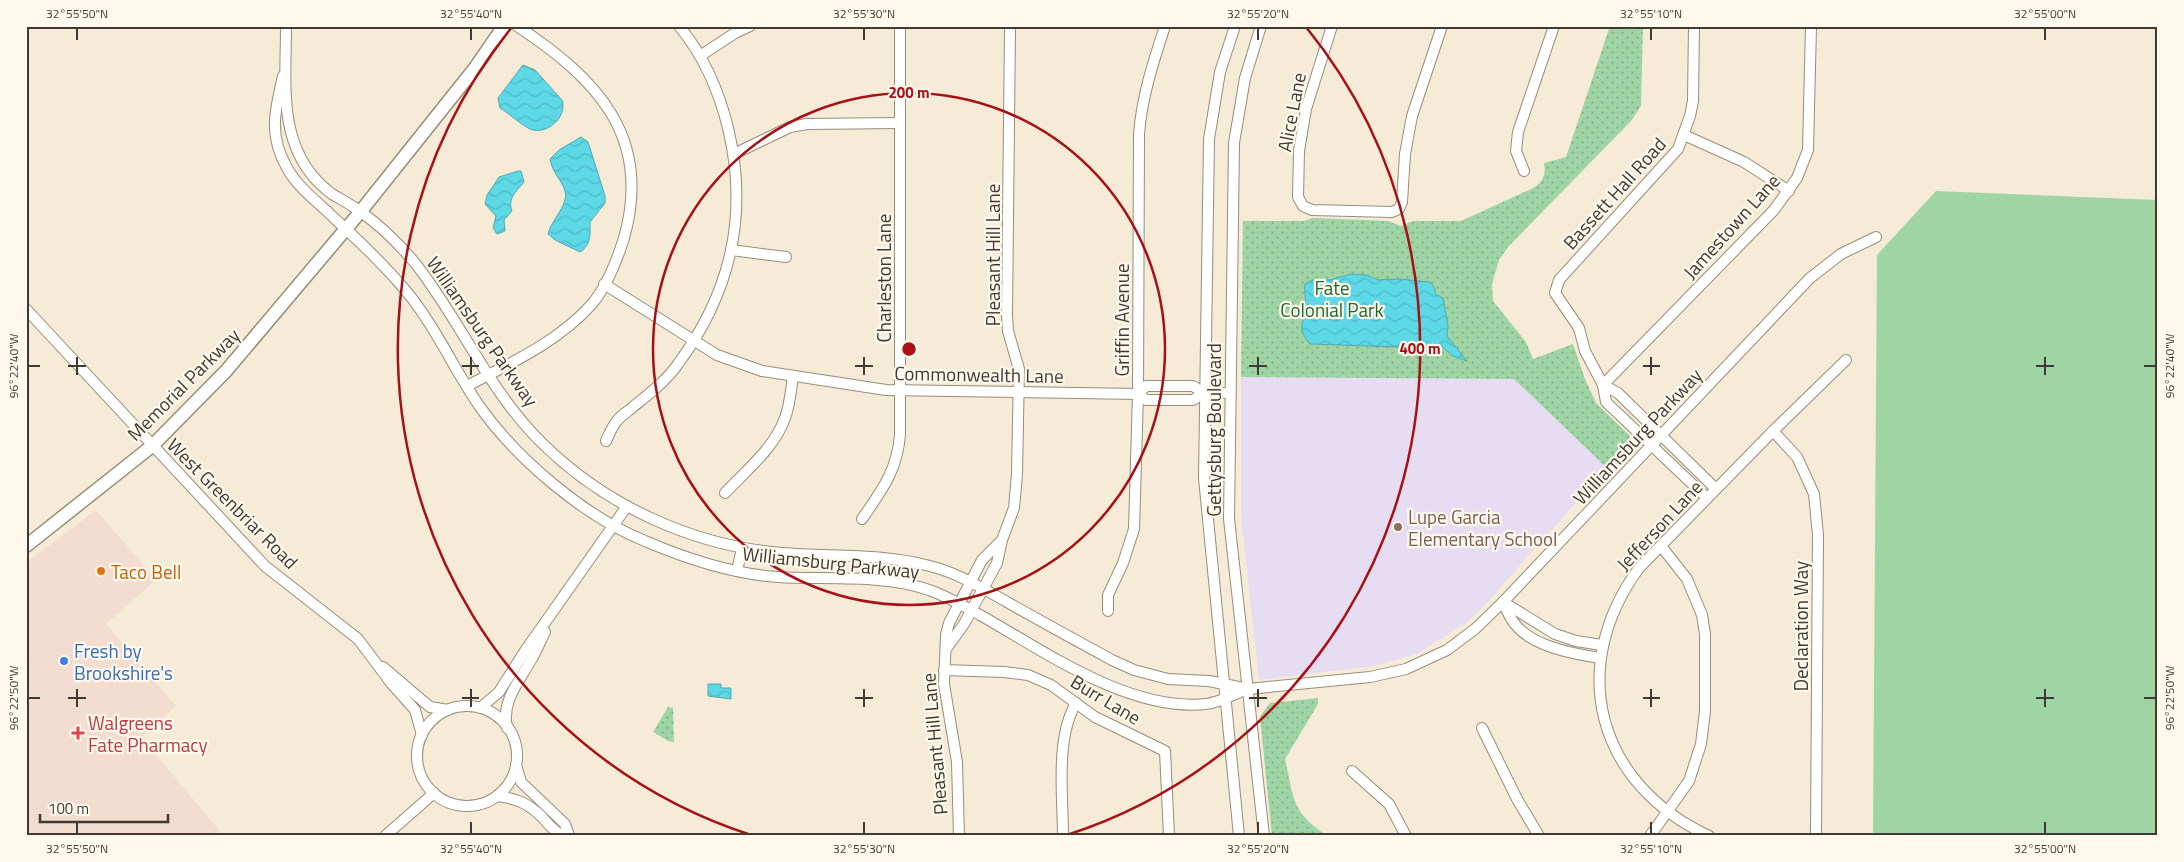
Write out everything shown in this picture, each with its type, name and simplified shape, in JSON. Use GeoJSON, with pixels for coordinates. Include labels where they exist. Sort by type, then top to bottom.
{"type":"FeatureCollection","features":[{"type":"Feature","properties":{"kind":"main road"},"geometry":{"type":"LineString","coordinates":[[361,211],[475,68],[504,26]]}},
{"type":"Feature","properties":{"kind":"main road","name":"Memorial Parkway"},"geometry":{"type":"LineString","coordinates":[[26,546],[152,446],[226,371],[361,211]]}},
{"type":"Feature","properties":{"kind":"street"},"geometry":{"type":"LineString","coordinates":[[286,26],[286,63]]}},
{"type":"Feature","properties":{"kind":"street"},"geometry":{"type":"LineString","coordinates":[[467,386],[543,344],[562,331],[591,305],[618,257],[627,227],[632,190],[630,164],[623,141],[608,107],[593,86],[552,49],[517,26]]}},
{"type":"Feature","properties":{"kind":"street"},"geometry":{"type":"LineString","coordinates":[[606,441],[617,421],[646,397],[677,366],[694,340],[710,313],[722,285],[736,227],[738,192],[734,154],[722,101],[700,56],[679,26]]}},
{"type":"Feature","properties":{"kind":"street"},"geometry":{"type":"LineString","coordinates":[[700,56],[734,33],[750,26]]}},
{"type":"Feature","properties":{"kind":"street","name":"Charleston Lane"},"geometry":{"type":"LineString","coordinates":[[862,519],[889,479],[898,456],[902,390],[900,26]]}},
{"type":"Feature","properties":{"kind":"street","name":"Pleasant Hill Lane"},"geometry":{"type":"LineString","coordinates":[[946,649],[971,610],[996,563],[1014,508],[1020,393],[1019,369],[1008,331],[1007,316],[1010,26]]}},
{"type":"Feature","properties":{"kind":"street","name":"Griffin Avenue"},"geometry":{"type":"LineString","coordinates":[[1108,612],[1108,595],[1123,563],[1134,528],[1138,394],[1139,134],[1141,106],[1146,82],[1165,26]]}},
{"type":"Feature","properties":{"kind":"street","name":"Gettysburg Boulevard"},"geometry":{"type":"LineString","coordinates":[[1235,26],[1220,72],[1209,139],[1204,393],[1205,492],[1239,836]]}},
{"type":"Feature","properties":{"kind":"street","name":"Gettysburg Boulevard"},"geometry":{"type":"LineString","coordinates":[[1261,26],[1242,90],[1234,143],[1229,519],[1264,836]]}},
{"type":"Feature","properties":{"kind":"street","name":"Alice Lane"},"geometry":{"type":"LineString","coordinates":[[1332,26],[1306,109],[1299,151],[1298,197],[1303,206],[1312,210],[1392,212],[1399,208],[1402,202],[1406,145],[1412,116],[1442,26]]}},
{"type":"Feature","properties":{"kind":"street"},"geometry":{"type":"LineString","coordinates":[[1524,171],[1516,151],[1518,132],[1554,26]]}},
{"type":"Feature","properties":{"kind":"street","name":"Bassett Hall Road"},"geometry":{"type":"LineString","coordinates":[[1603,385],[1585,351],[1579,328],[1557,298],[1555,288],[1559,280],[1670,160],[1684,135],[1693,101],[1694,26]]}},
{"type":"Feature","properties":{"kind":"street","name":"Jamestown Lane"},"geometry":{"type":"LineString","coordinates":[[1603,385],[1774,210],[1804,165],[1808,150],[1811,26]]}},
{"type":"Feature","properties":{"kind":"street","name":"Williamsburg Parkway"},"geometry":{"type":"LineString","coordinates":[[286,63],[288,126],[301,161],[330,192],[361,211],[395,240],[439,295],[506,401],[542,444],[577,474],[607,496],[694,534],[742,548],[781,553],[902,559],[947,571],[1134,670],[1168,679],[1209,681],[1248,689]]}},
{"type":"Feature","properties":{"kind":"street","name":"Williamsburg Parkway"},"geometry":{"type":"LineString","coordinates":[[286,63],[273,117],[274,133],[279,150],[296,181],[404,287],[481,408],[509,443],[541,475],[613,527],[685,557],[737,571],[776,577],[909,584],[932,590],[1089,676],[1117,689],[1148,699],[1184,704],[1210,704],[1248,689],[1370,677],[1406,669],[1433,657],[1461,640],[1503,602],[1810,278],[1840,254],[1876,237]]}},
{"type":"Feature","properties":{"kind":"street"},"geometry":{"type":"LineString","coordinates":[[734,154],[790,127],[807,124],[900,123]]}},
{"type":"Feature","properties":{"kind":"street"},"geometry":{"type":"LineString","coordinates":[[1684,135],[1744,162],[1788,191]]}},
{"type":"Feature","properties":{"kind":"street"},"geometry":{"type":"LineString","coordinates":[[731,250],[786,257]]}},
{"type":"Feature","properties":{"kind":"street","name":"Commonwealth Lane"},"geometry":{"type":"LineString","coordinates":[[604,284],[717,354],[743,366],[793,376],[902,390],[1138,394],[1146,400],[1193,400],[1204,393],[1230,393]]}},
{"type":"Feature","properties":{"kind":"street","name":"West Greenbriar Road"},"geometry":{"type":"LineString","coordinates":[[26,309],[266,566],[358,639],[391,683],[415,710],[422,735]]}},
{"type":"Feature","properties":{"kind":"street","name":"Jefferson Lane"},"geometry":{"type":"LineString","coordinates":[[1709,836],[1667,812],[1636,782],[1613,742],[1605,720],[1600,694],[1602,645],[1610,619],[1622,592],[1639,568],[1772,430],[1846,360]]}},
{"type":"Feature","properties":{"kind":"street"},"geometry":{"type":"LineString","coordinates":[[725,493],[757,460],[778,433],[785,418],[793,376]]}},
{"type":"Feature","properties":{"kind":"street"},"geometry":{"type":"LineString","coordinates":[[1603,385],[1618,393],[1716,488]]}},
{"type":"Feature","properties":{"kind":"street"},"geometry":{"type":"LineString","coordinates":[[1603,385],[1606,402],[1708,498]]}},
{"type":"Feature","properties":{"kind":"street","name":"Declaration Way"},"geometry":{"type":"LineString","coordinates":[[1772,430],[1797,457],[1814,494],[1818,535],[1816,836]]}},
{"type":"Feature","properties":{"kind":"street"},"geometry":{"type":"LineString","coordinates":[[480,708],[499,692],[525,651],[627,506]]}},
{"type":"Feature","properties":{"kind":"street","name":"Pleasant Hill Lane"},"geometry":{"type":"LineString","coordinates":[[958,836],[957,762],[945,693],[944,670],[949,623],[982,560],[1002,540]]}},
{"type":"Feature","properties":{"kind":"street"},"geometry":{"type":"LineString","coordinates":[[1650,836],[1689,781],[1701,744],[1705,711],[1705,634],[1702,615],[1686,579],[1661,546]]}},
{"type":"Feature","properties":{"kind":"street"},"geometry":{"type":"LineString","coordinates":[[737,571],[742,548]]}},
{"type":"Feature","properties":{"kind":"street"},"geometry":{"type":"LineString","coordinates":[[1503,602],[1556,634],[1576,642],[1602,645]]}},
{"type":"Feature","properties":{"kind":"street"},"geometry":{"type":"LineString","coordinates":[[1503,602],[1512,621],[1535,639],[1564,652],[1601,658]]}},
{"type":"Feature","properties":{"kind":"street"},"geometry":{"type":"LineString","coordinates":[[507,728],[506,712],[509,696],[533,658],[553,613]]}},
{"type":"Feature","properties":{"kind":"street","name":"West Greenbriar Road"},"geometry":{"type":"LineString","coordinates":[[378,664],[394,674],[430,707],[448,710]]}},
{"type":"Feature","properties":{"kind":"street","name":"Burr Lane"},"geometry":{"type":"LineString","coordinates":[[944,670],[1010,672],[1028,675],[1051,685],[1076,704],[1108,724],[1165,751],[1169,836]]}},
{"type":"Feature","properties":{"kind":"street"},"geometry":{"type":"LineString","coordinates":[[1063,836],[1064,741],[1069,714],[1076,704]]}},
{"type":"Feature","properties":{"kind":"street"},"geometry":{"type":"LineString","coordinates":[[516,765],[508,784],[497,796],[482,804],[466,806],[450,804],[425,784],[419,769],[418,753],[422,735],[435,718],[448,710],[463,707],[480,708],[495,716],[507,728],[515,743],[516,765],[521,782],[568,828],[569,836]]}},
{"type":"Feature","properties":{"kind":"street"},"geometry":{"type":"LineString","coordinates":[[1482,728],[1517,799],[1539,836]]}},
{"type":"Feature","properties":{"kind":"street"},"geometry":{"type":"LineString","coordinates":[[1352,771],[1389,804],[1406,836]]}},
{"type":"Feature","properties":{"kind":"street"},"geometry":{"type":"LineString","coordinates":[[385,836],[434,793]]}},
{"type":"Feature","properties":{"kind":"street"},"geometry":{"type":"LineString","coordinates":[[497,796],[511,798],[528,805],[556,832],[563,836]]}},
{"type":"Feature","properties":{"kind":"shaded area","name":"Lupe Garcia Elementary School"},"geometry":{"type":"Polygon","coordinates":[[[1241,377],[1514,379],[1607,468],[1483,607],[1466,623],[1417,654],[1373,666],[1259,680],[1241,515],[1241,377]]]}},
{"type":"Feature","properties":{"kind":"shaded area"},"geometry":{"type":"Polygon","coordinates":[[[96,510],[156,580],[106,624],[176,706],[141,737],[224,836],[26,836],[26,563],[96,510]]]}},
{"type":"Feature","properties":{"kind":"green space","name":"Fate Colonial Park"},"geometry":{"type":"Polygon","coordinates":[[[1610,26],[1643,26],[1641,106],[1631,121],[1508,247],[1499,260],[1492,284],[1493,301],[1526,342],[1533,359],[1573,344],[1585,379],[1596,403],[1630,436],[1629,445],[1607,468],[1514,379],[1241,377],[1243,221],[1304,221],[1313,218],[1388,221],[1401,226],[1413,221],[1461,221],[1533,188],[1540,183],[1543,177],[1545,171],[1544,163],[1566,157],[1610,26]]]}},
{"type":"Feature","properties":{"kind":"green space"},"geometry":{"type":"Polygon","coordinates":[[[1936,191],[2158,200],[2158,836],[1873,836],[1877,255],[1936,191]]]}},
{"type":"Feature","properties":{"kind":"green space"},"geometry":{"type":"Polygon","coordinates":[[[1318,698],[1318,704],[1285,759],[1296,804],[1307,820],[1328,836],[1272,836],[1260,717],[1270,703],[1318,698]]]}},
{"type":"Feature","properties":{"kind":"green space"},"geometry":{"type":"Polygon","coordinates":[[[668,707],[673,708],[674,742],[668,741],[653,732],[668,707]]]}},
{"type":"Feature","properties":{"kind":"water"},"geometry":{"type":"Polygon","coordinates":[[[523,65],[535,70],[562,100],[562,113],[559,118],[554,124],[543,130],[530,129],[500,108],[498,98],[523,65]]]}},
{"type":"Feature","properties":{"kind":"water"},"geometry":{"type":"Polygon","coordinates":[[[581,137],[588,142],[605,196],[605,203],[590,222],[590,235],[587,246],[580,252],[555,240],[548,234],[566,196],[550,159],[559,150],[581,137]]]}},
{"type":"Feature","properties":{"kind":"water"},"geometry":{"type":"Polygon","coordinates":[[[521,171],[524,182],[512,198],[512,211],[504,220],[505,231],[497,234],[493,228],[496,216],[485,204],[487,195],[499,177],[521,171]]]}},
{"type":"Feature","properties":{"kind":"water"},"geometry":{"type":"Polygon","coordinates":[[[1351,274],[1367,275],[1378,280],[1399,279],[1430,282],[1435,289],[1435,294],[1443,298],[1448,326],[1447,336],[1467,361],[1453,356],[1440,345],[1429,348],[1310,344],[1302,332],[1306,308],[1305,284],[1312,280],[1330,280],[1351,274]]]}},
{"type":"Feature","properties":{"kind":"water"},"geometry":{"type":"Polygon","coordinates":[[[708,684],[721,684],[721,688],[731,688],[731,699],[708,696],[708,684]]]}},
{"type":"Feature","properties":{"kind":"place","name":"Lupe Garcia Elementary School"},"geometry":{"type":"Point","coordinates":[1398,527]}},
{"type":"Feature","properties":{"kind":"place","name":"Taco Bell"},"geometry":{"type":"Point","coordinates":[101,571]}},
{"type":"Feature","properties":{"kind":"place","name":"Fresh by Brookshire's"},"geometry":{"type":"Point","coordinates":[64,661]}},
{"type":"Feature","properties":{"kind":"place","name":"Walgreens Fate Pharmacy"},"geometry":{"type":"Point","coordinates":[78,733]}}]}
